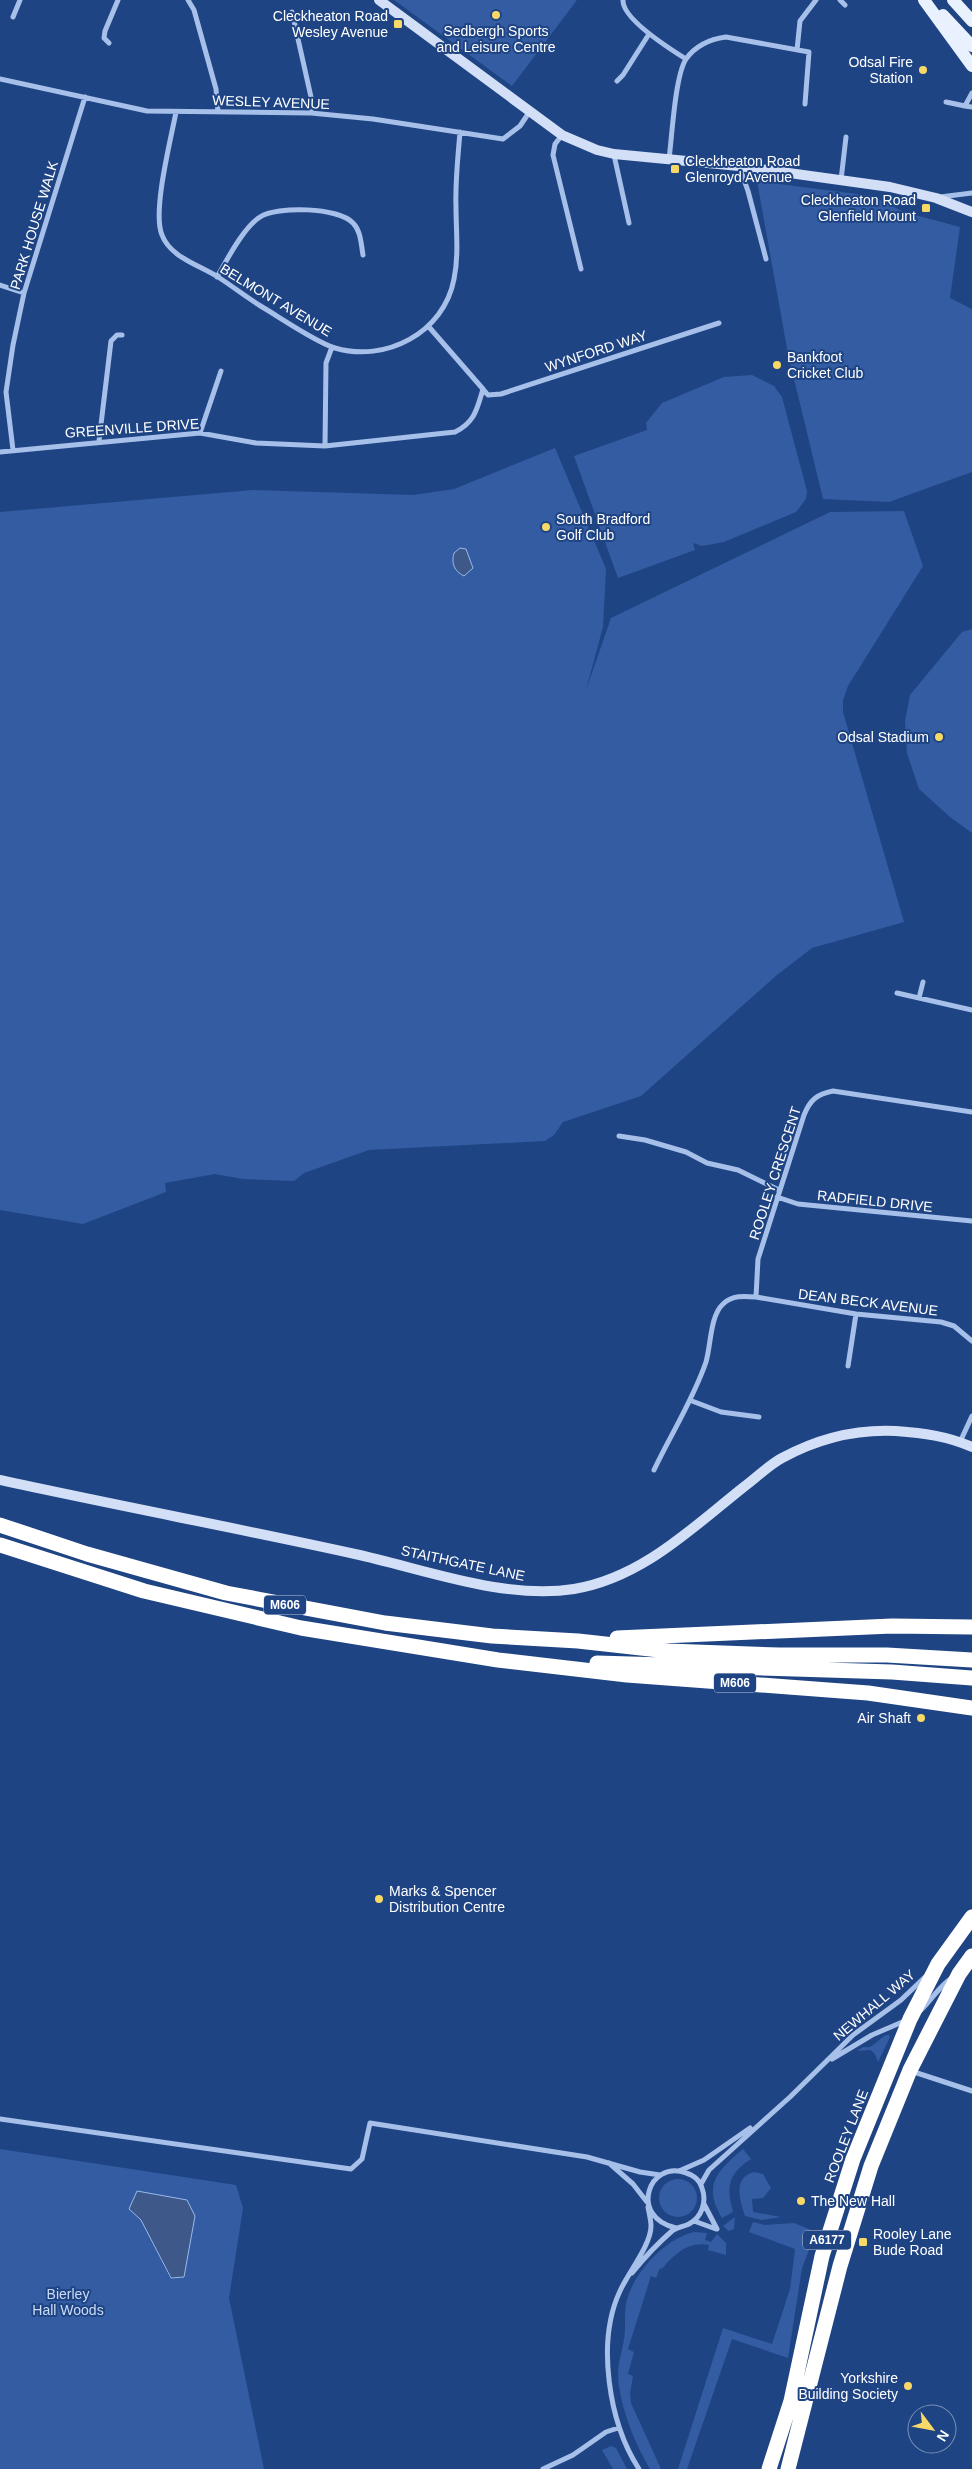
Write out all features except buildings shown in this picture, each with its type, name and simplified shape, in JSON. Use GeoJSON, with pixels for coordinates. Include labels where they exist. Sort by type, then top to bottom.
{"type":"FeatureCollection","features":[{"type":"Feature","properties":{"kind":"highway","name":"M606"},"geometry":{"type":"LineString","coordinates":[[0,1525],[153,1574],[226,1593],[385,1623],[492,1636],[578,1641],[668,1651],[779,1655],[887,1655],[972,1660]]}},
{"type":"Feature","properties":{"kind":"highway","name":"M606"},"geometry":{"type":"LineString","coordinates":[[0,1545],[107,1580],[220,1610],[301,1628],[498,1660],[627,1675],[868,1693],[972,1708]]}},
{"type":"Feature","properties":{"kind":"highway","name":"M606"},"geometry":{"type":"LineString","coordinates":[[578,1641],[824,1628],[972,1627]]}},
{"type":"Feature","properties":{"kind":"highway","name":"M606"},"geometry":{"type":"LineString","coordinates":[[498,1660],[883,1672],[972,1678]]}},
{"type":"Feature","properties":{"kind":"highway","name":"ROOLEY LANE"},"geometry":{"type":"LineString","coordinates":[[769,2469],[791,2401],[828,2235],[853,2160],[910,2018],[938,1964],[972,1917]]}},
{"type":"Feature","properties":{"kind":"highway","name":"A6177"},"geometry":{"type":"LineString","coordinates":[[788,2469],[840,2266],[882,2134],[910,2070],[959,1974],[972,1956]]}},
{"type":"Feature","properties":{"kind":"main road"},"geometry":{"type":"LineString","coordinates":[[924,0],[972,66]]}},
{"type":"Feature","properties":{"kind":"main road"},"geometry":{"type":"LineString","coordinates":[[929,0],[972,46]]}},
{"type":"Feature","properties":{"kind":"main road"},"geometry":{"type":"LineString","coordinates":[[954,0],[972,16]]}},
{"type":"Feature","properties":{"kind":"main road"},"geometry":{"type":"LineString","coordinates":[[954,0],[972,21]]}},
{"type":"Feature","properties":{"kind":"street"},"geometry":{"type":"LineString","coordinates":[[13,17],[20,0]]}},
{"type":"Feature","properties":{"kind":"street"},"geometry":{"type":"LineString","coordinates":[[109,43],[104,38],[105,31],[118,0]]}},
{"type":"Feature","properties":{"kind":"street"},"geometry":{"type":"LineString","coordinates":[[188,0],[194,10],[216,89],[218,112]]}},
{"type":"Feature","properties":{"kind":"street"},"geometry":{"type":"LineString","coordinates":[[379,0],[562,135],[597,150],[614,154],[739,166],[890,187],[936,198],[972,212]]}},
{"type":"Feature","properties":{"kind":"street"},"geometry":{"type":"LineString","coordinates":[[623,0],[626,12],[649,34],[686,60]]}},
{"type":"Feature","properties":{"kind":"street"},"geometry":{"type":"LineString","coordinates":[[797,50],[800,21],[816,0]]}},
{"type":"Feature","properties":{"kind":"street"},"geometry":{"type":"LineString","coordinates":[[840,0],[846,5]]}},
{"type":"Feature","properties":{"kind":"street"},"geometry":{"type":"LineString","coordinates":[[292,12],[311,97],[311,113]]}},
{"type":"Feature","properties":{"kind":"street"},"geometry":{"type":"LineString","coordinates":[[617,81],[624,75],[649,34]]}},
{"type":"Feature","properties":{"kind":"street"},"geometry":{"type":"LineString","coordinates":[[669,159],[680,78],[686,60],[700,45],[714,39],[726,37],[809,52],[805,104]]}},
{"type":"Feature","properties":{"kind":"street","name":"WESLEY AVENUE"},"geometry":{"type":"LineString","coordinates":[[0,80],[147,111],[311,113],[502,139],[520,126],[530,111]]}},
{"type":"Feature","properties":{"kind":"street"},"geometry":{"type":"LineString","coordinates":[[965,106],[972,94]]}},
{"type":"Feature","properties":{"kind":"street","name":"PARK HOUSE WALK"},"geometry":{"type":"LineString","coordinates":[[13,450],[6,392],[13,345],[24,293],[85,97]]}},
{"type":"Feature","properties":{"kind":"street"},"geometry":{"type":"LineString","coordinates":[[946,102],[972,107]]}},
{"type":"Feature","properties":{"kind":"street","name":"BELMONT AVENUE"},"geometry":{"type":"LineString","coordinates":[[176,112],[158,218],[159,226],[169,248],[332,348],[351,352],[376,351],[406,343],[429,327],[445,304],[454,281],[457,255],[456,205],[460,132]]}},
{"type":"Feature","properties":{"kind":"street"},"geometry":{"type":"LineString","coordinates":[[562,135],[554,144],[554,155],[581,268]]}},
{"type":"Feature","properties":{"kind":"street"},"geometry":{"type":"LineString","coordinates":[[841,180],[846,137]]}},
{"type":"Feature","properties":{"kind":"street"},"geometry":{"type":"LineString","coordinates":[[614,154],[629,223]]}},
{"type":"Feature","properties":{"kind":"street"},"geometry":{"type":"LineString","coordinates":[[739,166],[748,190],[766,259]]}},
{"type":"Feature","properties":{"kind":"street"},"geometry":{"type":"LineString","coordinates":[[936,198],[972,193]]}},
{"type":"Feature","properties":{"kind":"street"},"geometry":{"type":"LineString","coordinates":[[217,276],[240,240],[258,218],[276,210],[342,215],[352,223],[360,234],[363,255]]}},
{"type":"Feature","properties":{"kind":"street"},"geometry":{"type":"LineString","coordinates":[[0,285],[24,293]]}},
{"type":"Feature","properties":{"kind":"street","name":"WYNFORD WAY"},"geometry":{"type":"LineString","coordinates":[[483,389],[488,395],[501,394],[719,323]]}},
{"type":"Feature","properties":{"kind":"street"},"geometry":{"type":"LineString","coordinates":[[429,327],[483,389]]}},
{"type":"Feature","properties":{"kind":"street"},"geometry":{"type":"LineString","coordinates":[[99,441],[111,341],[117,335],[122,335]]}},
{"type":"Feature","properties":{"kind":"street"},"geometry":{"type":"LineString","coordinates":[[326,446],[326,363],[332,348]]}},
{"type":"Feature","properties":{"kind":"street"},"geometry":{"type":"LineString","coordinates":[[200,433],[221,371]]}},
{"type":"Feature","properties":{"kind":"street","name":"GREENVILLE DRIVE"},"geometry":{"type":"LineString","coordinates":[[0,452],[99,441],[200,433],[256,443],[326,446],[456,432],[466,426],[476,413],[483,389]]}},
{"type":"Feature","properties":{"kind":"street"},"geometry":{"type":"LineString","coordinates":[[919,998],[923,982]]}},
{"type":"Feature","properties":{"kind":"street"},"geometry":{"type":"LineString","coordinates":[[897,993],[972,1010]]}},
{"type":"Feature","properties":{"kind":"street","name":"ROOLEY CRESCENT"},"geometry":{"type":"LineString","coordinates":[[756,1297],[758,1259],[807,1107],[814,1098],[823,1093],[833,1091],[972,1112]]}},
{"type":"Feature","properties":{"kind":"street"},"geometry":{"type":"LineString","coordinates":[[619,1136],[646,1140],[686,1152],[707,1163],[738,1170],[779,1190]]}},
{"type":"Feature","properties":{"kind":"street","name":"RADFIELD DRIVE"},"geometry":{"type":"LineString","coordinates":[[777,1197],[798,1204],[972,1221]]}},
{"type":"Feature","properties":{"kind":"street","name":"DEAN BECK AVENUE"},"geometry":{"type":"LineString","coordinates":[[654,1470],[674,1428],[692,1401],[706,1360],[717,1311],[728,1299],[739,1296],[756,1297],[856,1314],[941,1322],[954,1326],[972,1341]]}},
{"type":"Feature","properties":{"kind":"street"},"geometry":{"type":"LineString","coordinates":[[848,1366],[856,1314]]}},
{"type":"Feature","properties":{"kind":"street"},"geometry":{"type":"LineString","coordinates":[[692,1401],[721,1412],[759,1417]]}},
{"type":"Feature","properties":{"kind":"street"},"geometry":{"type":"LineString","coordinates":[[960,1442],[972,1416]]}},
{"type":"Feature","properties":{"kind":"street","name":"STAITHGATE LANE"},"geometry":{"type":"LineString","coordinates":[[0,1480],[356,1554],[485,1584],[534,1591],[554,1591],[590,1585],[632,1569],[670,1546],[781,1458],[829,1438],[878,1430],[926,1433],[972,1447]]}},
{"type":"Feature","properties":{"kind":"street","name":"NEWHALL WAY"},"geometry":{"type":"LineString","coordinates":[[701,2184],[710,2170],[853,2035],[901,2000],[938,1964]]}},
{"type":"Feature","properties":{"kind":"street","name":"NEWHALL WAY"},"geometry":{"type":"LineString","coordinates":[[825,2063],[872,2035],[910,2018],[931,2001],[945,1982],[959,1974]]}},
{"type":"Feature","properties":{"kind":"street"},"geometry":{"type":"LineString","coordinates":[[910,2070],[972,2091]]}},
{"type":"Feature","properties":{"kind":"street","name":"NEWHALL WAY"},"geometry":{"type":"LineString","coordinates":[[660,2175],[679,2171],[704,2160],[775,2110]]}},
{"type":"Feature","properties":{"kind":"street"},"geometry":{"type":"LineString","coordinates":[[0,2119],[351,2168],[362,2159],[370,2123],[513,2144],[606,2162],[640,2172],[660,2175],[650,2188],[648,2204],[651,2227],[646,2243],[620,2290],[615,2304],[609,2335],[608,2385],[618,2428],[639,2469]]}},
{"type":"Feature","properties":{"kind":"street"},"geometry":{"type":"LineString","coordinates":[[606,2162],[633,2184],[648,2204],[655,2219],[664,2225],[676,2228]]}},
{"type":"Feature","properties":{"kind":"street"},"geometry":{"type":"LineString","coordinates":[[679,2171],[693,2176],[701,2184],[704,2204],[717,2229],[694,2221]]}},
{"type":"Feature","properties":{"kind":"street"},"geometry":{"type":"LineString","coordinates":[[620,2290],[652,2250],[676,2228],[694,2221],[704,2204]]}},
{"type":"Feature","properties":{"kind":"street"},"geometry":{"type":"LineString","coordinates":[[543,2469],[572,2455],[606,2432],[618,2428]]}},
{"type":"Feature","properties":{"kind":"green space"},"geometry":{"type":"Polygon","coordinates":[[[394,0],[577,0],[512,86],[394,0]]]}},
{"type":"Feature","properties":{"kind":"green space"},"geometry":{"type":"Polygon","coordinates":[[[757,181],[872,196],[904,212],[960,227],[950,298],[972,309],[972,472],[889,502],[823,499],[788,354],[757,181]]]}},
{"type":"Feature","properties":{"kind":"green space"},"geometry":{"type":"Polygon","coordinates":[[[752,375],[774,386],[782,397],[807,491],[806,499],[796,512],[724,542],[702,546],[693,543],[695,550],[618,578],[574,456],[647,430],[646,423],[662,403],[724,377],[752,375]]]}},
{"type":"Feature","properties":{"kind":"green space"},"geometry":{"type":"Polygon","coordinates":[[[555,448],[606,569],[603,627],[586,690],[611,618],[830,512],[904,511],[923,566],[848,686],[843,700],[843,712],[904,922],[812,948],[777,975],[641,1096],[563,1122],[554,1135],[545,1141],[369,1150],[304,1173],[294,1181],[243,1179],[215,1174],[165,1183],[166,1192],[83,1224],[0,1210],[0,512],[253,490],[413,495],[454,489],[555,448]]]}},
{"type":"Feature","properties":{"kind":"green space","name":"Odsal Stadium"},"geometry":{"type":"Polygon","coordinates":[[[972,629],[972,833],[950,817],[919,789],[907,753],[905,721],[910,695],[962,632],[972,629]]]}},
{"type":"Feature","properties":{"kind":"green space"},"geometry":{"type":"Polygon","coordinates":[[[886,2035],[890,2037],[878,2062],[875,2054],[870,2050],[857,2051],[863,2047],[870,2047],[886,2035]]]}},
{"type":"Feature","properties":{"kind":"green space","name":"Bierley Hall Woods"},"geometry":{"type":"Polygon","coordinates":[[[0,2149],[236,2185],[243,2208],[229,2298],[264,2469],[0,2469],[0,2149]],[[141,2220],[170,2278],[183,2277],[141,2220]]]}},
{"type":"Feature","properties":{"kind":"green space"},"geometry":{"type":"Polygon","coordinates":[[[743,2149],[751,2159],[733,2176],[730,2195],[733,2212],[722,2218],[713,2196],[713,2187],[720,2171],[743,2149]]]}},
{"type":"Feature","properties":{"kind":"green space"},"geometry":{"type":"Polygon","coordinates":[[[754,2172],[763,2174],[771,2188],[763,2198],[752,2199],[753,2212],[781,2217],[762,2220],[745,2216],[740,2197],[740,2184],[747,2175],[754,2172]]]}},
{"type":"Feature","properties":{"kind":"green space"},"geometry":{"type":"Polygon","coordinates":[[[678,2179],[691,2185],[697,2198],[691,2211],[678,2217],[665,2211],[659,2198],[665,2185],[678,2179]]]}},
{"type":"Feature","properties":{"kind":"green space"},"geometry":{"type":"Polygon","coordinates":[[[735,2217],[734,2229],[729,2231],[723,2226],[735,2217]]]}},
{"type":"Feature","properties":{"kind":"green space"},"geometry":{"type":"Polygon","coordinates":[[[753,2222],[765,2225],[794,2223],[816,2232],[802,2268],[788,2358],[732,2339],[687,2469],[678,2469],[723,2328],[772,2344],[790,2289],[795,2249],[749,2232],[753,2222]]]}},
{"type":"Feature","properties":{"kind":"green space"},"geometry":{"type":"Polygon","coordinates":[[[694,2232],[707,2233],[705,2240],[711,2242],[717,2234],[726,2243],[726,2255],[708,2250],[709,2245],[695,2245],[683,2250],[662,2269],[660,2268],[656,2278],[651,2276],[628,2349],[634,2352],[628,2374],[633,2376],[630,2394],[631,2403],[661,2469],[650,2469],[631,2430],[619,2387],[618,2367],[625,2335],[626,2304],[635,2281],[651,2259],[672,2242],[694,2232]]]}},
{"type":"Feature","properties":{"kind":"green space"},"geometry":{"type":"Polygon","coordinates":[[[611,2446],[616,2448],[627,2469],[613,2469],[602,2450],[611,2446]]]}},
{"type":"Feature","properties":{"kind":"shaded area"},"geometry":{"type":"Polygon","coordinates":[[[460,548],[466,549],[473,568],[464,576],[458,572],[453,563],[454,553],[460,548]]]}},
{"type":"Feature","properties":{"kind":"shaded area"},"geometry":{"type":"Polygon","coordinates":[[[137,2191],[187,2200],[195,2216],[184,2277],[171,2278],[141,2220],[129,2209],[137,2191]]]}},
{"type":"Feature","properties":{"kind":"place","name":"Sedbergh Sports and Leisure Centre"},"geometry":{"type":"Point","coordinates":[496,15]}},
{"type":"Feature","properties":{"kind":"place","name":"Cleckheaton Road Wesley Avenue"},"geometry":{"type":"Point","coordinates":[398,24]}},
{"type":"Feature","properties":{"kind":"place","name":"Odsal Fire Station"},"geometry":{"type":"Point","coordinates":[923,70]}},
{"type":"Feature","properties":{"kind":"place","name":"Cleckheaton Road Glenroyd Avenue"},"geometry":{"type":"Point","coordinates":[675,169]}},
{"type":"Feature","properties":{"kind":"place","name":"Cleckheaton Road Glenfield Mount"},"geometry":{"type":"Point","coordinates":[926,208]}},
{"type":"Feature","properties":{"kind":"place","name":"Bankfoot Cricket Club"},"geometry":{"type":"Point","coordinates":[777,365]}},
{"type":"Feature","properties":{"kind":"place","name":"South Bradford Golf Club"},"geometry":{"type":"Point","coordinates":[546,527]}},
{"type":"Feature","properties":{"kind":"place","name":"Odsal Stadium"},"geometry":{"type":"Point","coordinates":[939,737]}},
{"type":"Feature","properties":{"kind":"place","name":"Air Shaft"},"geometry":{"type":"Point","coordinates":[921,1718]}},
{"type":"Feature","properties":{"kind":"place","name":"Marks & Spencer Distribution Centre"},"geometry":{"type":"Point","coordinates":[379,1899]}},
{"type":"Feature","properties":{"kind":"place","name":"The New Hall"},"geometry":{"type":"Point","coordinates":[801,2201]}},
{"type":"Feature","properties":{"kind":"place","name":"Rooley Lane Bude Road"},"geometry":{"type":"Point","coordinates":[863,2242]}},
{"type":"Feature","properties":{"kind":"place","name":"Yorkshire Building Society"},"geometry":{"type":"Point","coordinates":[908,2386]}}]}
